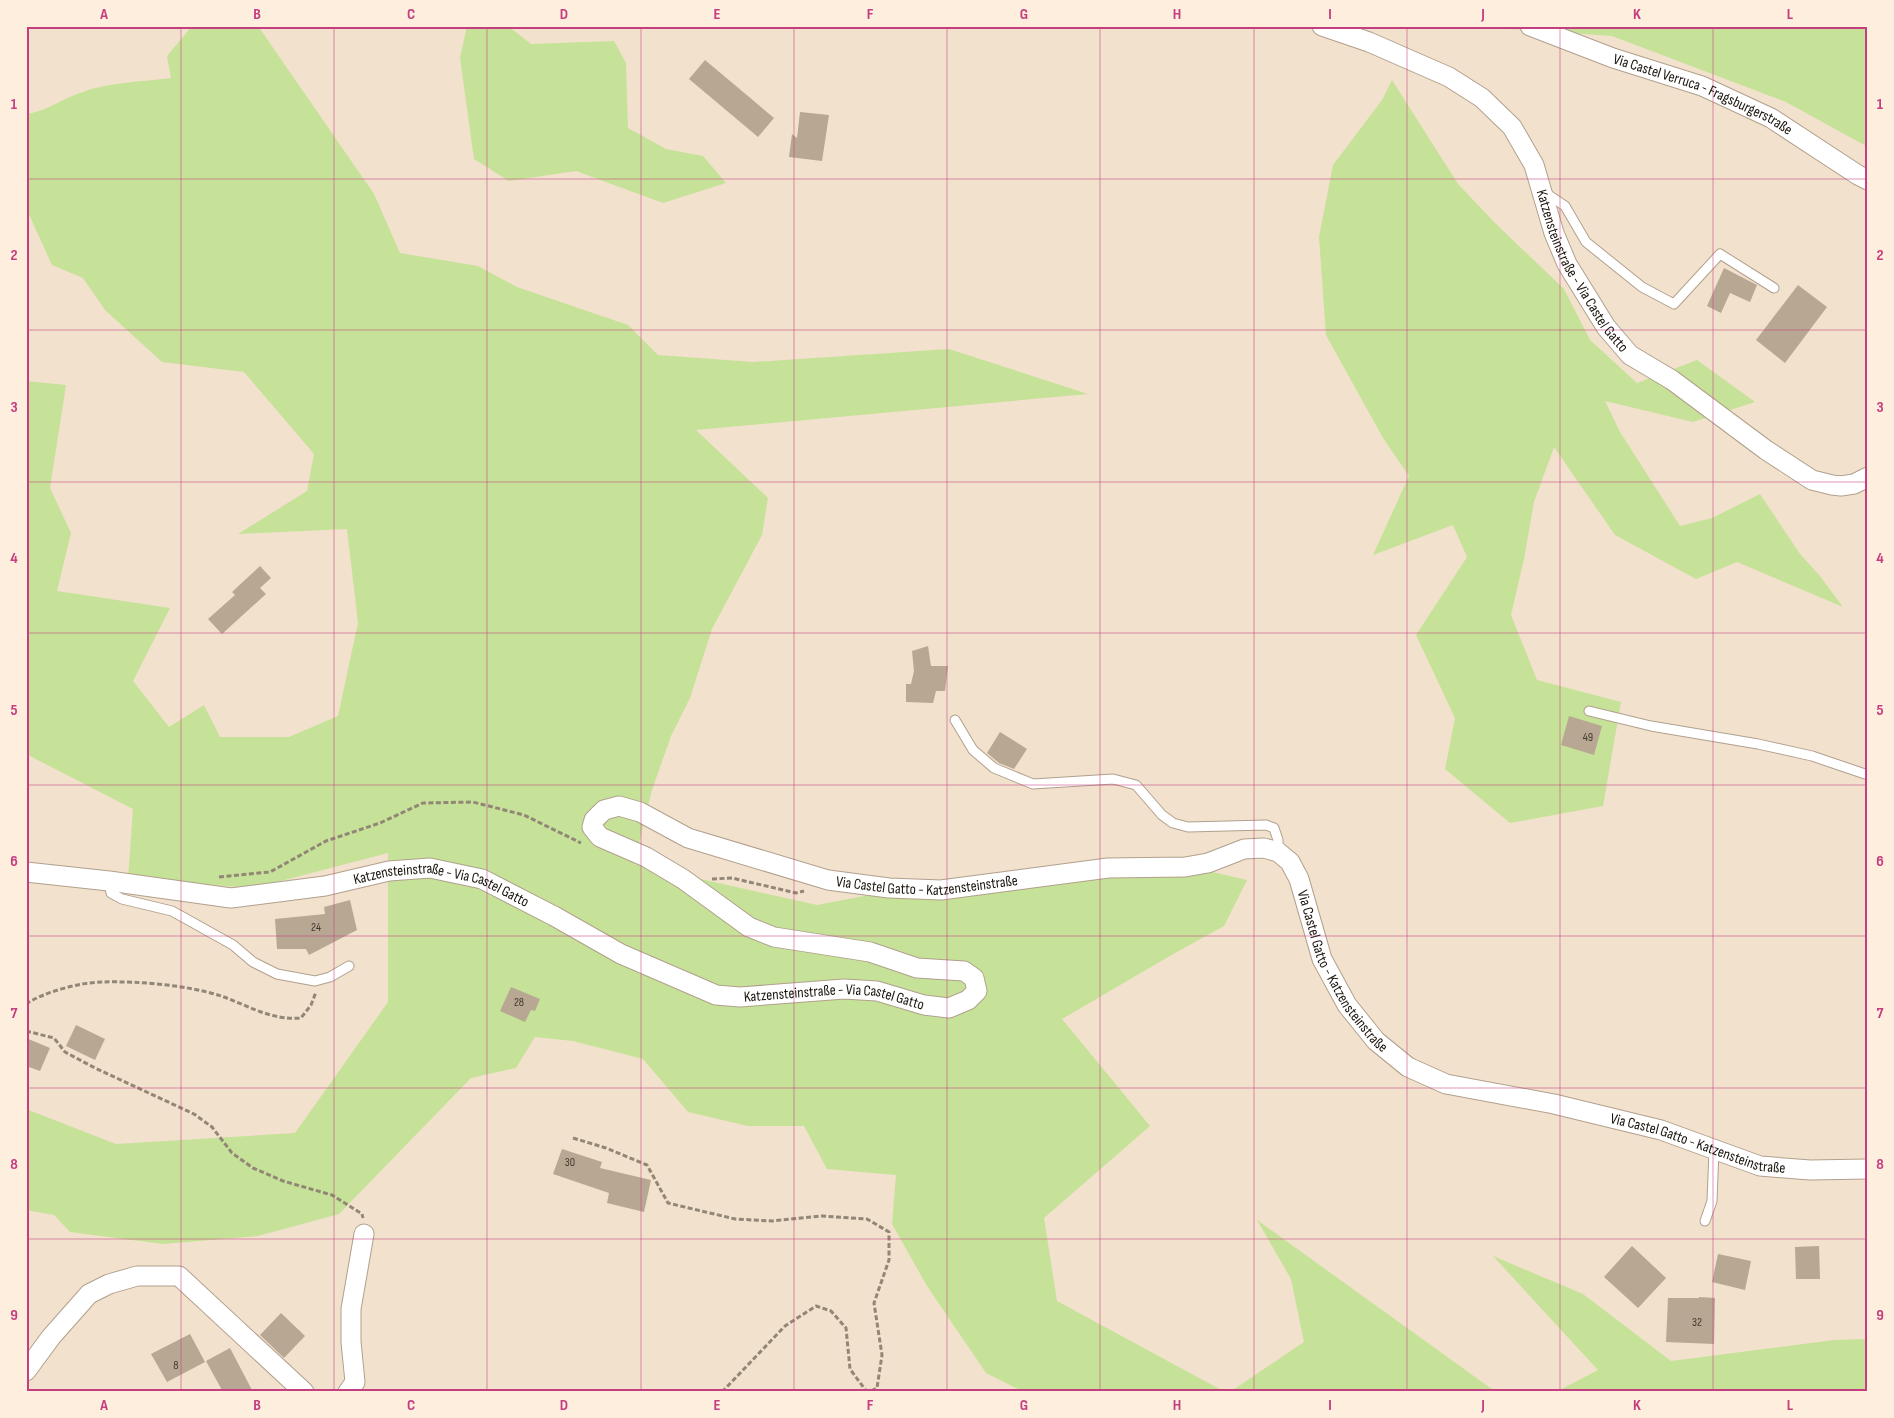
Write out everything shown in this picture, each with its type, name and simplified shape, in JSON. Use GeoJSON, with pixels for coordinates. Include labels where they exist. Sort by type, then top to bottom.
{"type":"FeatureCollection","features":[{"type":"Feature","properties":{"kind":"street","name":"Katzensteinstraße - Via Castel Gatto"},"geometry":{"type":"LineString","coordinates":[[1322,26],[1369,42],[1449,77],[1482,98],[1512,127],[1534,165],[1554,232],[1567,264],[1606,327],[1630,355],[1672,380],[1766,450],[1812,480],[1841,486],[1854,484],[1868,477]]}},
{"type":"Feature","properties":{"kind":"street","name":"Via Castel Verruca - Fragsburgerstraße"},"geometry":{"type":"LineString","coordinates":[[1530,26],[1613,58],[1702,86],[1770,118],[1868,180]]}},
{"type":"Feature","properties":{"kind":"street","name":"Katzensteinstraße - Via Castel Gatto"},"geometry":{"type":"LineString","coordinates":[[26,872],[109,880],[231,898],[325,886],[389,871],[430,868],[482,879],[554,916],[621,954],[716,995],[740,997],[844,989],[877,991],[924,1005],[948,1008],[968,1000],[977,991],[974,978],[964,971],[917,968],[870,952],[774,937],[749,927],[683,879],[646,857],[600,837],[592,827],[594,820],[604,810],[619,806],[640,812],[688,838],[828,880]]}},
{"type":"Feature","properties":{"kind":"street","name":"Via Castel Gatto - Katzensteinstraße"},"geometry":{"type":"LineString","coordinates":[[828,880],[889,888],[941,890],[1108,868],[1185,867],[1208,863],[1244,849],[1264,848],[1278,852],[1290,862],[1299,879],[1322,959],[1347,1005],[1376,1041],[1408,1067],[1446,1084],[1554,1104],[1662,1130],[1760,1166],[1810,1170],[1868,1169]]}},
{"type":"Feature","properties":{"kind":"street"},"geometry":{"type":"LineString","coordinates":[[348,1392],[355,1382],[351,1342],[351,1309],[364,1234]]}},
{"type":"Feature","properties":{"kind":"street"},"geometry":{"type":"LineString","coordinates":[[26,1371],[51,1337],[89,1294],[109,1284],[137,1276],[179,1276],[304,1392]]}},
{"type":"Feature","properties":{"kind":"lane"},"geometry":{"type":"LineString","coordinates":[[1543,191],[1565,206],[1586,242],[1642,287],[1674,304],[1720,254],[1774,288]]}},
{"type":"Feature","properties":{"kind":"lane"},"geometry":{"type":"LineString","coordinates":[[1589,710],[1651,726],[1758,744],[1812,756],[1868,775]]}},
{"type":"Feature","properties":{"kind":"lane"},"geometry":{"type":"LineString","coordinates":[[956,720],[973,750],[994,768],[1016,778],[1033,784],[1113,779],[1136,786],[1162,815],[1173,823],[1188,827],[1266,825],[1274,828],[1278,840],[1278,852]]}},
{"type":"Feature","properties":{"kind":"lane"},"geometry":{"type":"LineString","coordinates":[[109,880],[111,893],[122,898],[172,911],[232,945],[253,962],[277,974],[315,981],[330,977],[348,966]]}},
{"type":"Feature","properties":{"kind":"lane"},"geometry":{"type":"LineString","coordinates":[[1705,1222],[1712,1201],[1714,1150]]}},
{"type":"Feature","properties":{"kind":"path"},"geometry":{"type":"LineString","coordinates":[[215,877],[270,872],[326,841],[380,823],[423,803],[473,802],[524,815],[589,847]]}},
{"type":"Feature","properties":{"kind":"path"},"geometry":{"type":"LineString","coordinates":[[683,879],[732,878],[796,893],[815,889],[828,880]]}},
{"type":"Feature","properties":{"kind":"path"},"geometry":{"type":"LineString","coordinates":[[26,1004],[37,996],[50,992],[101,982],[174,986],[218,995],[267,1014],[287,1019],[301,1018],[311,1005],[316,994],[315,981]]}},
{"type":"Feature","properties":{"kind":"path"},"geometry":{"type":"LineString","coordinates":[[26,1031],[54,1038],[64,1052],[194,1114],[212,1127],[232,1153],[254,1168],[283,1181],[332,1195],[362,1214],[364,1234]]}},
{"type":"Feature","properties":{"kind":"path"},"geometry":{"type":"LineString","coordinates":[[573,1138],[647,1165],[668,1203],[734,1219],[772,1220],[822,1216],[868,1219],[889,1232],[888,1260],[874,1303],[882,1355],[877,1388],[868,1392],[850,1370],[846,1328],[831,1311],[816,1306],[785,1326],[722,1392]]}},
{"type":"Feature","properties":{"kind":"green space"},"geometry":{"type":"Polygon","coordinates":[[[192,26],[258,26],[374,194],[400,253],[478,266],[517,287],[628,325],[658,355],[753,362],[949,349],[1088,394],[696,430],[768,498],[762,535],[712,629],[690,698],[671,736],[652,790],[634,864],[817,905],[906,888],[1204,870],[1247,880],[1224,926],[1062,1019],[1150,1126],[1044,1218],[1057,1301],[1225,1392],[1024,1392],[986,1373],[927,1286],[892,1224],[896,1175],[827,1169],[804,1126],[748,1126],[688,1112],[643,1059],[573,1041],[535,1037],[516,1068],[471,1078],[339,1214],[258,1236],[163,1244],[70,1232],[54,1215],[26,1210],[26,1109],[116,1144],[295,1133],[388,1002],[388,853],[254,888],[128,879],[133,809],[26,754],[26,381],[66,385],[50,488],[71,533],[57,591],[170,608],[133,681],[169,727],[204,705],[220,737],[289,737],[338,716],[358,623],[347,529],[238,534],[307,491],[314,454],[244,372],[162,362],[105,310],[83,278],[52,265],[26,208],[26,114],[40,111],[91,89],[171,78],[167,56],[192,26]]]}},
{"type":"Feature","properties":{"kind":"green space"},"geometry":{"type":"Polygon","coordinates":[[[467,26],[508,26],[531,44],[614,41],[626,63],[628,128],[666,149],[703,156],[726,183],[663,203],[576,171],[509,181],[474,159],[460,58],[467,26]]]}},
{"type":"Feature","properties":{"kind":"green space"},"geometry":{"type":"Polygon","coordinates":[[[1508,26],[1868,26],[1868,147],[1786,102],[1612,36],[1510,29],[1508,26]]]}},
{"type":"Feature","properties":{"kind":"green space"},"geometry":{"type":"Polygon","coordinates":[[[1392,80],[1458,184],[1494,222],[1564,289],[1590,340],[1637,383],[1697,360],[1755,402],[1693,422],[1605,401],[1620,432],[1680,526],[1712,518],[1760,494],[1800,554],[1820,576],[1843,607],[1737,562],[1696,579],[1615,535],[1554,447],[1534,502],[1524,559],[1511,615],[1537,680],[1621,702],[1603,806],[1510,823],[1445,769],[1455,718],[1416,635],[1467,557],[1453,525],[1373,555],[1409,476],[1383,438],[1326,335],[1319,237],[1333,165],[1382,100],[1392,80]]]}},
{"type":"Feature","properties":{"kind":"green space"},"geometry":{"type":"Polygon","coordinates":[[[1257,1220],[1496,1392],[1230,1392],[1304,1342],[1291,1279],[1257,1220]]]}},
{"type":"Feature","properties":{"kind":"green space"},"geometry":{"type":"Polygon","coordinates":[[[1493,1256],[1583,1294],[1671,1361],[1834,1340],[1868,1339],[1868,1392],[1556,1392],[1598,1370],[1493,1256]]]}},
{"type":"Feature","properties":{"kind":"building"},"geometry":{"type":"Polygon","coordinates":[[[705,60],[774,118],[758,137],[689,79],[705,60]]]}},
{"type":"Feature","properties":{"kind":"building"},"geometry":{"type":"Polygon","coordinates":[[[800,112],[829,115],[822,161],[789,157],[792,134],[797,138],[800,112]]]}},
{"type":"Feature","properties":{"kind":"building"},"geometry":{"type":"Polygon","coordinates":[[[1724,268],[1757,285],[1750,302],[1730,293],[1721,313],[1707,306],[1724,268]]]}},
{"type":"Feature","properties":{"kind":"building"},"geometry":{"type":"Polygon","coordinates":[[[1798,285],[1827,307],[1785,363],[1756,340],[1798,285]]]}},
{"type":"Feature","properties":{"kind":"building"},"geometry":{"type":"Polygon","coordinates":[[[260,566],[271,578],[260,588],[266,594],[222,634],[208,619],[235,595],[232,592],[260,566]]]}},
{"type":"Feature","properties":{"kind":"building"},"geometry":{"type":"Polygon","coordinates":[[[928,646],[931,666],[948,666],[945,691],[936,691],[933,703],[906,702],[906,684],[911,684],[914,671],[912,651],[928,646]]]}},
{"type":"Feature","properties":{"kind":"building"},"geometry":{"type":"Polygon","coordinates":[[[1569,716],[1602,726],[1594,755],[1561,745],[1569,716]]]}},
{"type":"Feature","properties":{"kind":"building"},"geometry":{"type":"Polygon","coordinates":[[[1000,732],[1027,749],[1014,769],[999,763],[987,753],[1000,732]]]}},
{"type":"Feature","properties":{"kind":"building"},"geometry":{"type":"Polygon","coordinates":[[[350,900],[357,930],[309,955],[306,949],[277,949],[275,919],[325,914],[324,907],[350,900]]]}},
{"type":"Feature","properties":{"kind":"building"},"geometry":{"type":"Polygon","coordinates":[[[511,987],[540,999],[535,1011],[531,1010],[525,1022],[500,1011],[511,987]]]}},
{"type":"Feature","properties":{"kind":"building"},"geometry":{"type":"Polygon","coordinates":[[[76,1025],[105,1039],[95,1060],[66,1046],[76,1025]]]}},
{"type":"Feature","properties":{"kind":"building"},"geometry":{"type":"Polygon","coordinates":[[[26,1038],[50,1048],[40,1071],[26,1066],[26,1038]]]}},
{"type":"Feature","properties":{"kind":"building"},"geometry":{"type":"Polygon","coordinates":[[[562,1149],[602,1162],[600,1168],[651,1180],[644,1212],[607,1203],[609,1193],[553,1174],[562,1149]]]}},
{"type":"Feature","properties":{"kind":"building"},"geometry":{"type":"Polygon","coordinates":[[[1632,1246],[1666,1278],[1638,1308],[1604,1277],[1632,1246]]]}},
{"type":"Feature","properties":{"kind":"building"},"geometry":{"type":"Polygon","coordinates":[[[1819,1246],[1820,1279],[1796,1279],[1795,1247],[1819,1246]]]}},
{"type":"Feature","properties":{"kind":"building"},"geometry":{"type":"Polygon","coordinates":[[[1718,1254],[1751,1261],[1745,1290],[1712,1282],[1718,1254]]]}},
{"type":"Feature","properties":{"kind":"building"},"geometry":{"type":"Polygon","coordinates":[[[1668,1298],[1715,1298],[1714,1344],[1666,1342],[1668,1298]]]}},
{"type":"Feature","properties":{"kind":"building"},"geometry":{"type":"Polygon","coordinates":[[[281,1313],[305,1336],[284,1358],[260,1335],[281,1313]]]}},
{"type":"Feature","properties":{"kind":"building"},"geometry":{"type":"Polygon","coordinates":[[[190,1334],[205,1362],[167,1382],[151,1354],[190,1334]]]}},
{"type":"Feature","properties":{"kind":"building"},"geometry":{"type":"Polygon","coordinates":[[[230,1348],[253,1392],[223,1392],[206,1361],[230,1348]]]}}]}
